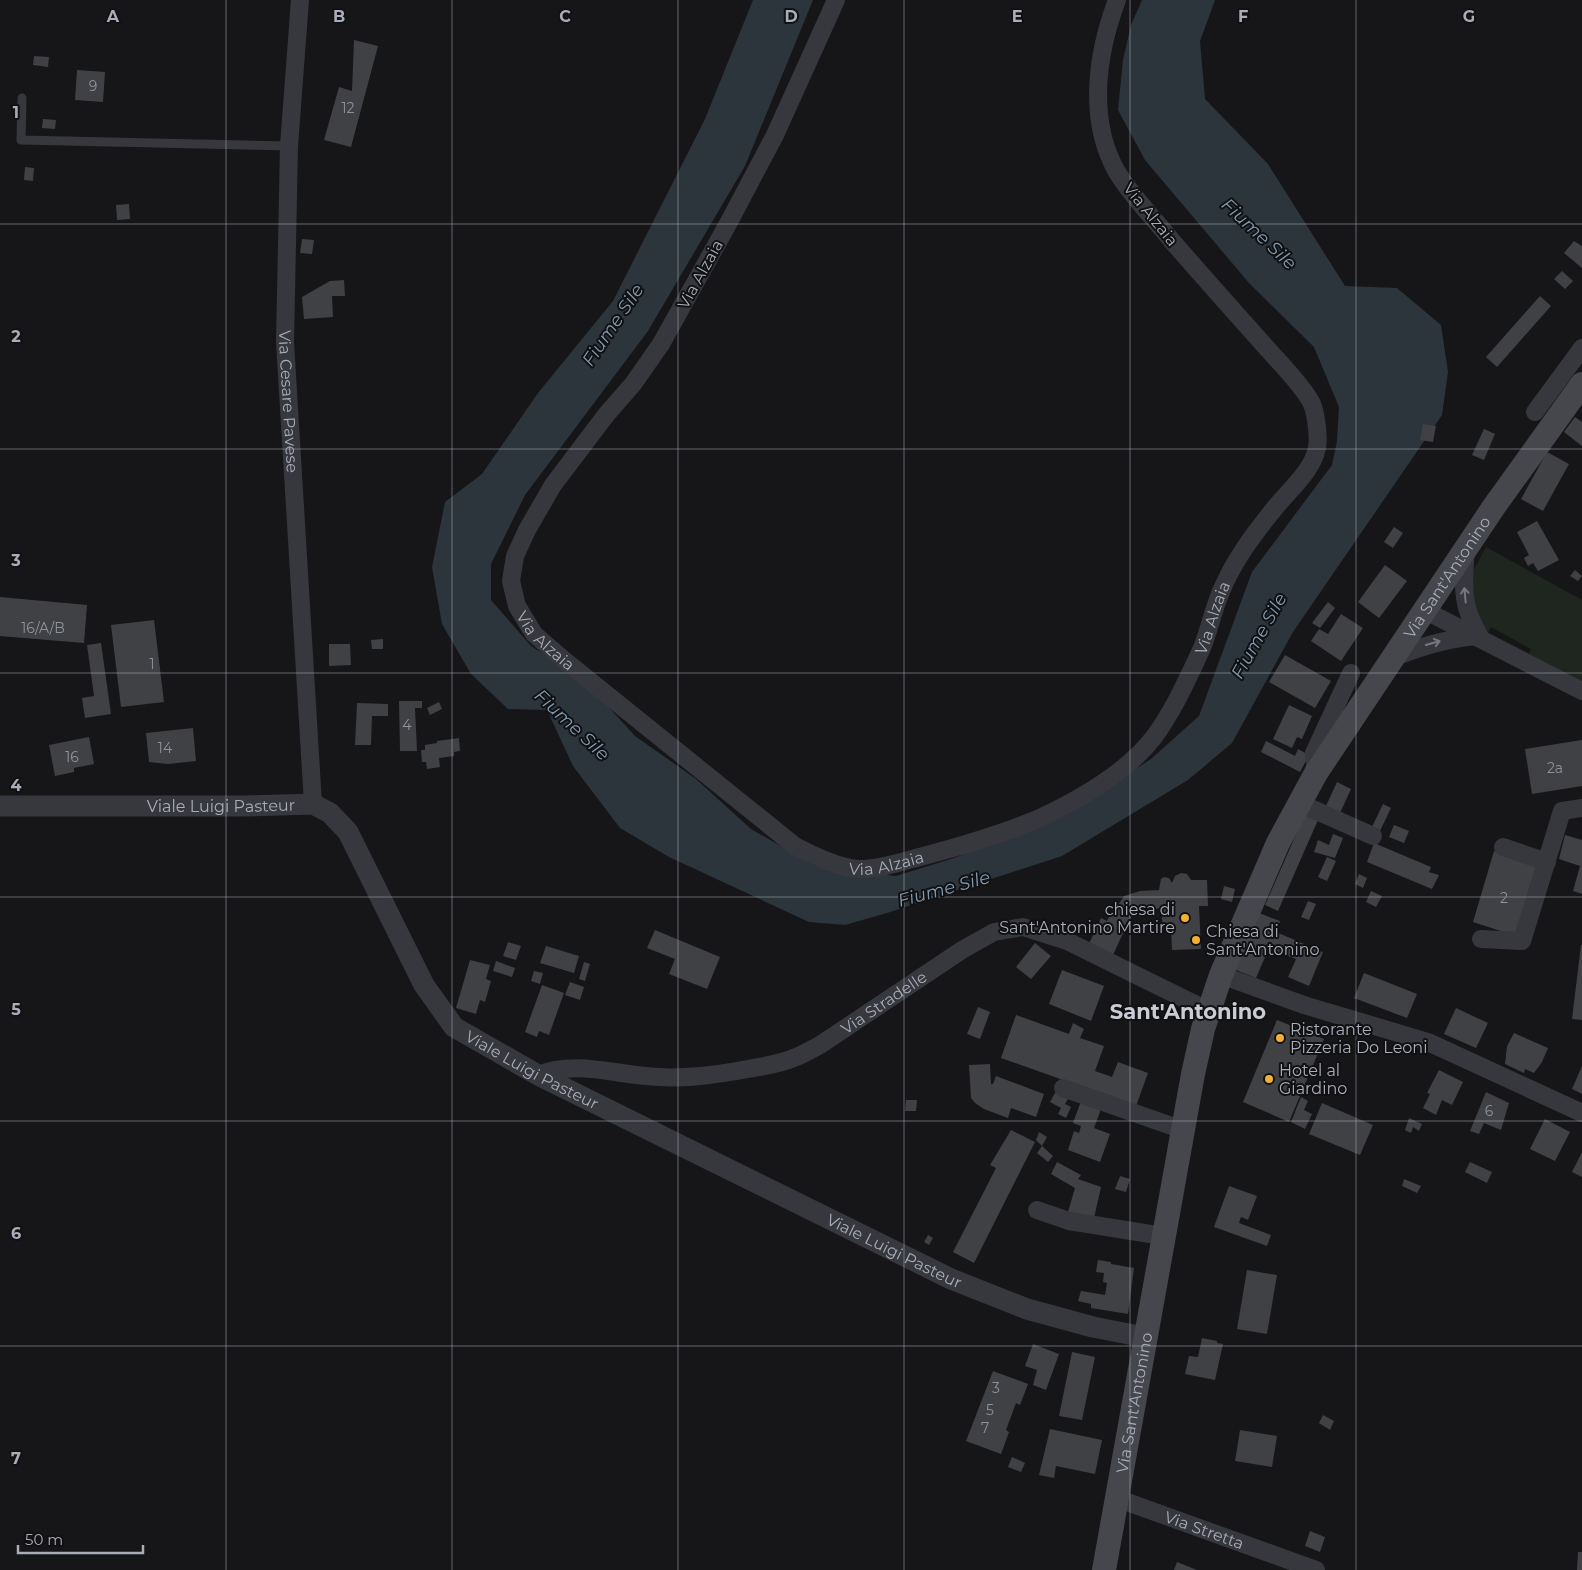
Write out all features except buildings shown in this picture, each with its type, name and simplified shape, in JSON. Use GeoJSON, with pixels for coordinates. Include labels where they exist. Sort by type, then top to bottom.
{"type":"FeatureCollection","features":[{"type":"Feature","properties":{"kind":"main road","name":"Via Sant'Antonino"},"geometry":{"type":"LineString","coordinates":[[1104,1570],[1144,1337],[1195,1065],[1203,1029],[1221,975],[1278,843],[1316,773],[1466,548],[1582,384]]}},
{"type":"Feature","properties":{"kind":"street","name":"Via Cesare Pavese"},"geometry":{"type":"LineString","coordinates":[[300,0],[288,146],[285,342],[313,804]]}},
{"type":"Feature","properties":{"kind":"street","name":"Via Alzaia"},"geometry":{"type":"LineString","coordinates":[[836,0],[775,135],[661,344],[633,384],[606,415],[553,485],[527,530],[515,556],[511,581],[517,606],[534,634],[564,660],[794,846],[823,860],[858,869],[889,865],[947,850],[1021,826],[1090,790],[1126,765],[1152,739],[1174,706],[1203,644],[1218,597],[1228,574],[1274,509],[1310,467],[1318,446],[1317,426],[1312,404],[1290,374],[1132,193],[1116,170],[1106,145],[1100,120],[1098,87],[1101,58],[1109,22],[1117,0]]}},
{"type":"Feature","properties":{"kind":"street"},"geometry":{"type":"LineString","coordinates":[[1535,412],[1582,348]]}},
{"type":"Feature","properties":{"kind":"street"},"geometry":{"type":"LineString","coordinates":[[1466,548],[1466,603],[1478,638]]}},
{"type":"Feature","properties":{"kind":"street"},"geometry":{"type":"LineString","coordinates":[[1424,610],[1582,691]]}},
{"type":"Feature","properties":{"kind":"street"},"geometry":{"type":"LineString","coordinates":[[1392,658],[1419,647],[1444,640],[1478,638]]}},
{"type":"Feature","properties":{"kind":"street","name":"Via Sant'Antonino"},"geometry":{"type":"LineString","coordinates":[[1316,773],[1314,753],[1350,673]]}},
{"type":"Feature","properties":{"kind":"street"},"geometry":{"type":"LineString","coordinates":[[1299,803],[1373,836]]}},
{"type":"Feature","properties":{"kind":"street","name":"Viale Luigi Pasteur"},"geometry":{"type":"LineString","coordinates":[[0,806],[243,806],[313,804],[330,813],[348,832],[424,986],[454,1026],[538,1075],[951,1279],[994,1297],[1043,1314],[1093,1327],[1144,1337]]}},
{"type":"Feature","properties":{"kind":"street"},"geometry":{"type":"LineString","coordinates":[[1481,940],[1522,941],[1562,810],[1582,808]]}},
{"type":"Feature","properties":{"kind":"street"},"geometry":{"type":"LineString","coordinates":[[1503,846],[1547,862]]}},
{"type":"Feature","properties":{"kind":"street","name":"Via Stradelle"},"geometry":{"type":"LineString","coordinates":[[538,1075],[550,1070],[577,1068],[648,1076],[686,1077],[719,1074],[796,1058],[820,1045],[962,950],[994,932],[1023,927],[1067,941],[1209,1011]]}},
{"type":"Feature","properties":{"kind":"street"},"geometry":{"type":"LineString","coordinates":[[1221,975],[1304,1005],[1428,1042],[1582,1113]]}},
{"type":"Feature","properties":{"kind":"street"},"geometry":{"type":"LineString","coordinates":[[1063,1088],[1183,1130]]}},
{"type":"Feature","properties":{"kind":"street"},"geometry":{"type":"LineString","coordinates":[[1037,1210],[1069,1220],[1163,1236]]}},
{"type":"Feature","properties":{"kind":"street","name":"Via Stretta"},"geometry":{"type":"LineString","coordinates":[[1116,1498],[1291,1566],[1316,1570]]}},
{"type":"Feature","properties":{"kind":"lane"},"geometry":{"type":"LineString","coordinates":[[22,98],[21,140],[288,146]]}},
{"type":"Feature","properties":{"kind":"shaded area"},"geometry":{"type":"Polygon","coordinates":[[[1486,547],[1582,600],[1582,681],[1529,654],[1531,649],[1491,627],[1488,633],[1480,623],[1474,613],[1472,573],[1486,547]]]}},
{"type":"Feature","properties":{"kind":"water","name":"Fiume Sile"},"geometry":{"type":"Polygon","coordinates":[[[753,0],[813,0],[745,166],[648,331],[525,495],[491,564],[491,600],[531,646],[585,681],[635,736],[696,779],[751,829],[816,866],[896,876],[954,858],[1063,816],[1151,759],[1199,716],[1252,572],[1332,465],[1337,441],[1339,407],[1314,347],[1249,283],[1145,160],[1118,110],[1123,60],[1131,25],[1142,0],[1215,0],[1200,41],[1205,99],[1268,164],[1345,286],[1397,288],[1441,325],[1448,372],[1442,415],[1293,632],[1232,743],[1188,780],[1062,856],[845,925],[809,922],[669,857],[620,828],[573,766],[547,710],[508,709],[471,674],[442,624],[432,567],[445,502],[482,474],[538,393],[613,301],[705,119],[753,0]]]}},
{"type":"Feature","properties":{"kind":"place","name":"chiesa di Sant'Antonino Martire"},"geometry":{"type":"Point","coordinates":[1185,918]}},
{"type":"Feature","properties":{"kind":"place","name":"Chiesa di Sant'Antonino"},"geometry":{"type":"Point","coordinates":[1196,940]}},
{"type":"Feature","properties":{"kind":"place","name":"Ristorante Pizzeria Do Leoni"},"geometry":{"type":"Point","coordinates":[1280,1038]}},
{"type":"Feature","properties":{"kind":"place","name":"Hotel al Giardino"},"geometry":{"type":"Point","coordinates":[1269,1079]}},
{"type":"Feature","properties":{"kind":"district","name":"Sant'Antonino"},"geometry":{"type":"Point","coordinates":[1188,1012]}}]}
